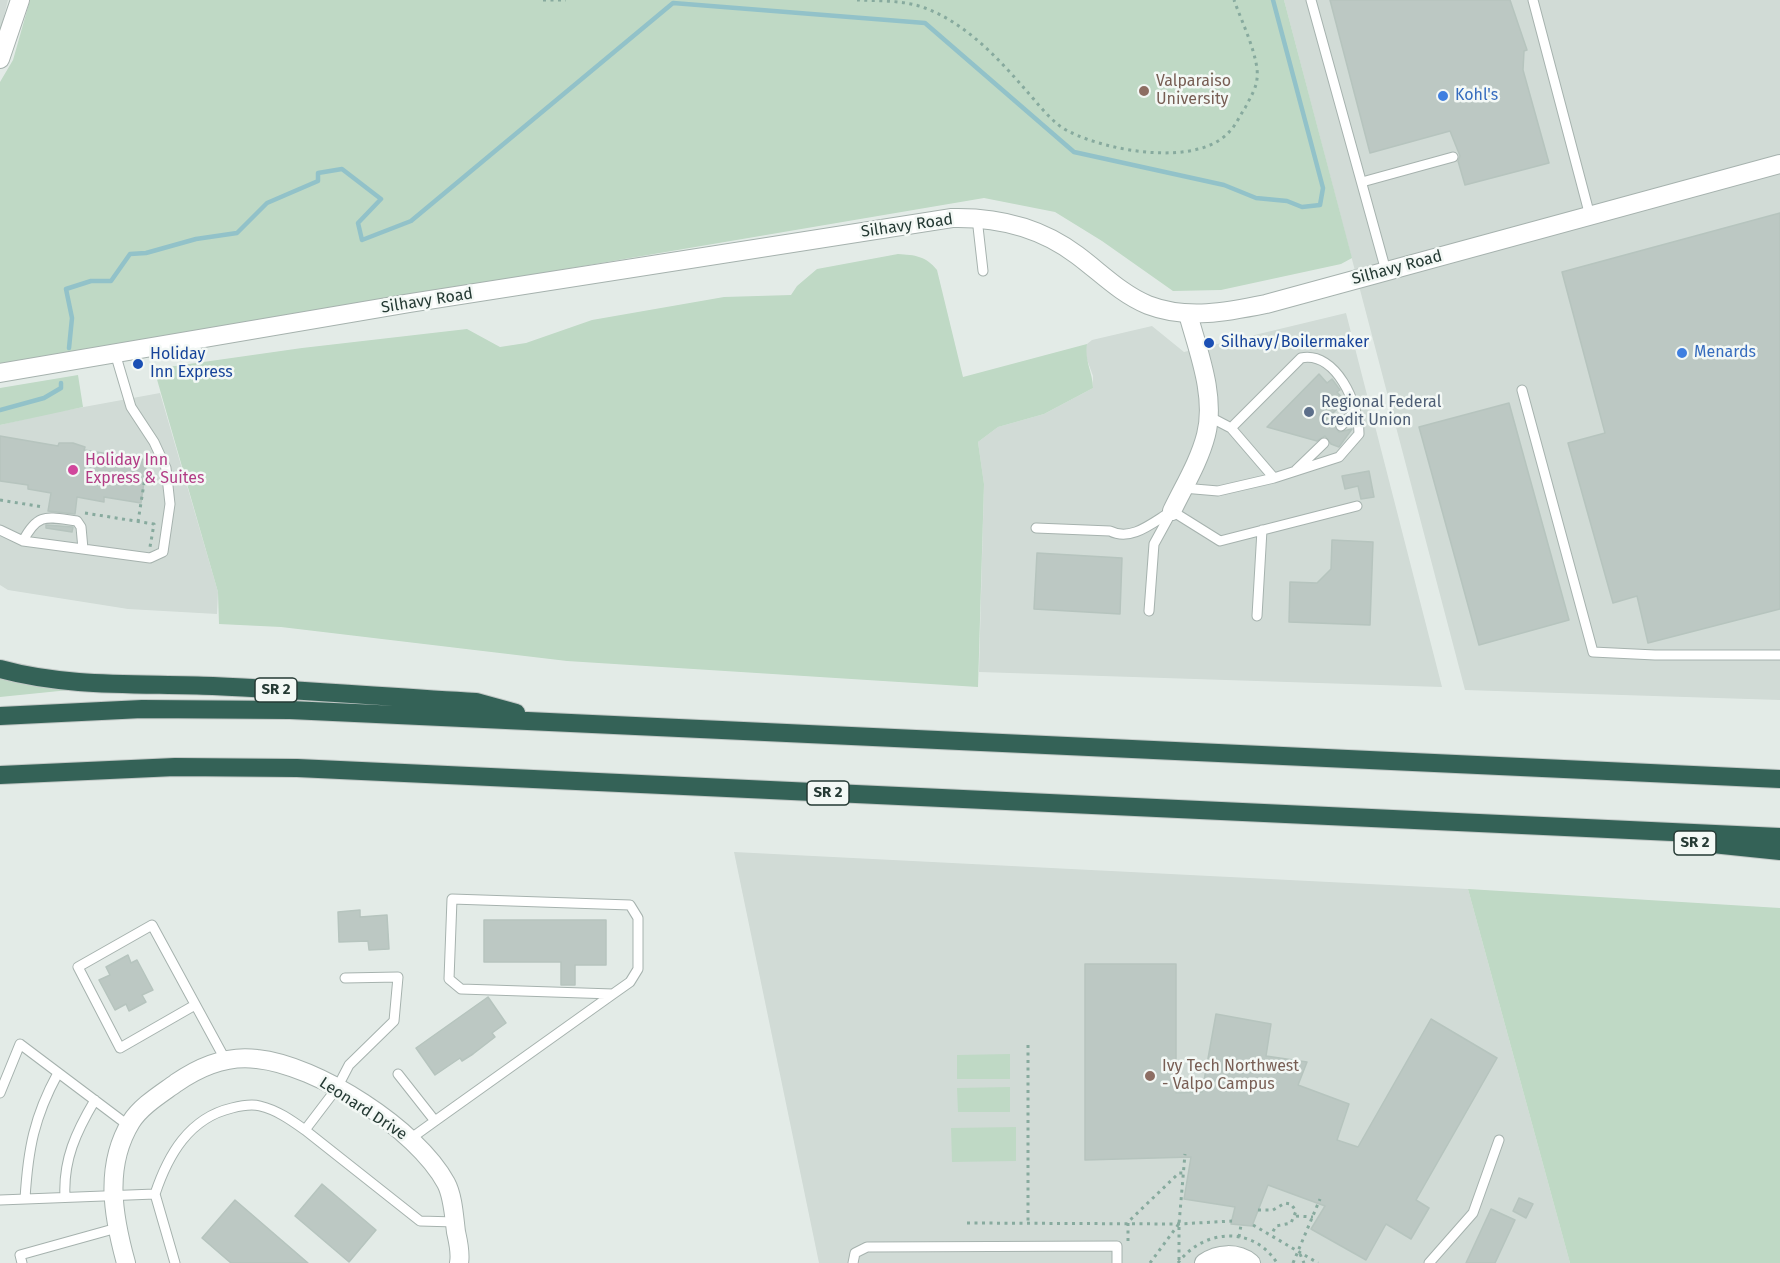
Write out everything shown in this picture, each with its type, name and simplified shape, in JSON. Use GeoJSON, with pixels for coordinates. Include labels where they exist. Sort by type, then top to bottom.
{"type":"FeatureCollection","features":[{"type":"Feature","properties":{"kind":"highway","name":"SR 2"},"geometry":{"type":"LineString","coordinates":[[0,669],[19,675],[89,681],[476,702],[549,722],[1780,779]]}},
{"type":"Feature","properties":{"kind":"highway"},"geometry":{"type":"LineString","coordinates":[[0,716],[142,709],[256,710],[549,722]]}},
{"type":"Feature","properties":{"kind":"highway","name":"SR 2"},"geometry":{"type":"LineString","coordinates":[[0,786],[44,772],[175,767],[297,768],[1611,829],[1722,847],[1780,851]]}},
{"type":"Feature","properties":{"kind":"highway"},"geometry":{"type":"LineString","coordinates":[[0,775],[44,772]]}},
{"type":"Feature","properties":{"kind":"highway"},"geometry":{"type":"LineString","coordinates":[[1611,829],[1780,837]]}},
{"type":"Feature","properties":{"kind":"street"},"geometry":{"type":"LineString","coordinates":[[0,59],[20,0]]}},
{"type":"Feature","properties":{"kind":"street","name":"Silhavy Road"},"geometry":{"type":"LineString","coordinates":[[0,373],[917,223],[977,218],[1025,227],[1052,239],[1125,293],[1150,305],[1188,314],[1223,312],[1266,304],[1780,164]]}},
{"type":"Feature","properties":{"kind":"street"},"geometry":{"type":"LineString","coordinates":[[1172,511],[1207,434],[1208,397],[1188,314]]}},
{"type":"Feature","properties":{"kind":"street","name":"Leonard Drive"},"geometry":{"type":"LineString","coordinates":[[126,1263],[112,1196],[117,1155],[129,1126],[152,1100],[186,1076],[226,1061],[254,1058],[282,1062],[337,1088],[410,1139],[426,1153],[447,1185],[455,1222],[459,1263]]}},
{"type":"Feature","properties":{"kind":"street"},"geometry":{"type":"LineString","coordinates":[[1204,1263],[1221,1255],[1234,1255],[1251,1263]]}},
{"type":"Feature","properties":{"kind":"lane"},"geometry":{"type":"LineString","coordinates":[[1311,0],[1386,271]]}},
{"type":"Feature","properties":{"kind":"lane"},"geometry":{"type":"LineString","coordinates":[[1533,0],[1590,216]]}},
{"type":"Feature","properties":{"kind":"lane"},"geometry":{"type":"LineString","coordinates":[[1362,182],[1453,157]]}},
{"type":"Feature","properties":{"kind":"lane"},"geometry":{"type":"LineString","coordinates":[[977,218],[983,271]]}},
{"type":"Feature","properties":{"kind":"lane"},"geometry":{"type":"LineString","coordinates":[[0,530],[23,542],[150,558],[163,552],[166,544],[170,504],[166,468],[154,442],[131,407],[115,353]]}},
{"type":"Feature","properties":{"kind":"lane"},"geometry":{"type":"LineString","coordinates":[[1183,488],[1218,491],[1275,478],[1339,457],[1352,445],[1359,434],[1355,411],[1346,384],[1320,358],[1312,355],[1301,358],[1231,428]]}},
{"type":"Feature","properties":{"kind":"lane"},"geometry":{"type":"LineString","coordinates":[[1522,390],[1593,652],[1654,655],[1780,655]]}},
{"type":"Feature","properties":{"kind":"lane"},"geometry":{"type":"LineString","coordinates":[[1341,426],[1355,411]]}},
{"type":"Feature","properties":{"kind":"lane"},"geometry":{"type":"LineString","coordinates":[[1208,416],[1231,428],[1275,478]]}},
{"type":"Feature","properties":{"kind":"lane"},"geometry":{"type":"LineString","coordinates":[[1294,472],[1324,443]]}},
{"type":"Feature","properties":{"kind":"lane"},"geometry":{"type":"LineString","coordinates":[[1172,511],[1220,541],[1357,506]]}},
{"type":"Feature","properties":{"kind":"lane"},"geometry":{"type":"LineString","coordinates":[[1036,528],[1110,531],[1120,535],[1136,533],[1172,511]]}},
{"type":"Feature","properties":{"kind":"lane"},"geometry":{"type":"LineString","coordinates":[[1149,611],[1154,544],[1172,511]]}},
{"type":"Feature","properties":{"kind":"lane"},"geometry":{"type":"LineString","coordinates":[[23,542],[30,528],[38,519],[45,517],[77,521],[83,549]]}},
{"type":"Feature","properties":{"kind":"lane"},"geometry":{"type":"LineString","coordinates":[[1257,616],[1262,530]]}},
{"type":"Feature","properties":{"kind":"lane"},"geometry":{"type":"LineString","coordinates":[[410,1139],[630,982],[638,969],[638,918],[630,905],[452,898],[449,979],[461,989],[613,994]]}},
{"type":"Feature","properties":{"kind":"lane"},"geometry":{"type":"LineString","coordinates":[[195,1005],[120,1048],[78,967],[152,925],[226,1061]]}},
{"type":"Feature","properties":{"kind":"lane"},"geometry":{"type":"LineString","coordinates":[[305,1130],[337,1088],[349,1065],[394,1021],[398,978],[345,978]]}},
{"type":"Feature","properties":{"kind":"lane"},"geometry":{"type":"LineString","coordinates":[[0,1093],[20,1044],[129,1126]]}},
{"type":"Feature","properties":{"kind":"lane"},"geometry":{"type":"LineString","coordinates":[[25,1199],[28,1150],[44,1099],[58,1072]]}},
{"type":"Feature","properties":{"kind":"lane"},"geometry":{"type":"LineString","coordinates":[[398,1074],[435,1121]]}},
{"type":"Feature","properties":{"kind":"lane"},"geometry":{"type":"LineString","coordinates":[[65,1197],[64,1173],[76,1132],[95,1100]]}},
{"type":"Feature","properties":{"kind":"lane"},"geometry":{"type":"LineString","coordinates":[[175,1263],[155,1194],[163,1170],[179,1142],[200,1122],[223,1110],[258,1106],[282,1114],[420,1221],[455,1222]]}},
{"type":"Feature","properties":{"kind":"lane"},"geometry":{"type":"LineString","coordinates":[[1429,1263],[1473,1213],[1499,1140]]}},
{"type":"Feature","properties":{"kind":"lane"},"geometry":{"type":"LineString","coordinates":[[0,1200],[155,1194]]}},
{"type":"Feature","properties":{"kind":"lane"},"geometry":{"type":"LineString","coordinates":[[22,1263],[20,1255],[117,1228]]}},
{"type":"Feature","properties":{"kind":"lane"},"geometry":{"type":"LineString","coordinates":[[853,1263],[855,1253],[867,1247],[1117,1246],[1117,1263]]}},
{"type":"Feature","properties":{"kind":"path"},"geometry":{"type":"LineString","coordinates":[[543,0],[566,0]]}},
{"type":"Feature","properties":{"kind":"path"},"geometry":{"type":"LineString","coordinates":[[857,0],[892,2],[924,8],[954,23],[977,39],[1067,131],[1119,150],[1192,151],[1206,147],[1230,132],[1254,91],[1258,77],[1256,62],[1234,0]]}},
{"type":"Feature","properties":{"kind":"path"},"geometry":{"type":"LineString","coordinates":[[138,522],[146,477]]}},
{"type":"Feature","properties":{"kind":"path"},"geometry":{"type":"LineString","coordinates":[[1028,1045],[1028,1222]]}},
{"type":"Feature","properties":{"kind":"path"},"geometry":{"type":"LineString","coordinates":[[1179,1262],[1179,1224],[1185,1154]]}},
{"type":"Feature","properties":{"kind":"path"},"geometry":{"type":"LineString","coordinates":[[1128,1222],[1179,1173],[1183,1173]]}},
{"type":"Feature","properties":{"kind":"path"},"geometry":{"type":"LineString","coordinates":[[1293,1263],[1320,1199]]}},
{"type":"Feature","properties":{"kind":"path"},"geometry":{"type":"LineString","coordinates":[[1258,1210],[1273,1210],[1285,1203],[1294,1207],[1296,1216]]}},
{"type":"Feature","properties":{"kind":"path"},"geometry":{"type":"LineString","coordinates":[[1296,1216],[1313,1217]]}},
{"type":"Feature","properties":{"kind":"path"},"geometry":{"type":"LineString","coordinates":[[1271,1235],[1276,1227],[1289,1225],[1296,1216]]}},
{"type":"Feature","properties":{"kind":"path"},"geometry":{"type":"LineString","coordinates":[[967,1223],[1179,1224],[1232,1221]]}},
{"type":"Feature","properties":{"kind":"path"},"geometry":{"type":"LineString","coordinates":[[1150,1263],[1179,1224]]}},
{"type":"Feature","properties":{"kind":"path"},"geometry":{"type":"LineString","coordinates":[[1239,1237],[1241,1225]]}},
{"type":"Feature","properties":{"kind":"path"},"geometry":{"type":"LineString","coordinates":[[1252,1225],[1318,1263]]}},
{"type":"Feature","properties":{"kind":"path"},"geometry":{"type":"LineString","coordinates":[[1299,1252],[1304,1263]]}},
{"type":"Feature","properties":{"kind":"shaded area"},"geometry":{"type":"Polygon","coordinates":[[[0,0],[8,0],[0,32],[0,0]]]}},
{"type":"Feature","properties":{"kind":"shaded area"},"geometry":{"type":"Polygon","coordinates":[[[1284,0],[1780,0],[1780,700],[1465,690],[1284,0]]]}},
{"type":"Feature","properties":{"kind":"shaded area"},"geometry":{"type":"Polygon","coordinates":[[[1346,313],[1442,687],[979,672],[984,484],[978,442],[998,427],[1044,414],[1093,388],[1093,376],[1085,354],[1087,344],[1092,340],[1152,326],[1184,352],[1346,313]]]}},
{"type":"Feature","properties":{"kind":"shaded area"},"geometry":{"type":"Polygon","coordinates":[[[160,393],[218,592],[217,614],[128,609],[8,590],[0,585],[0,425],[160,393]]]}},
{"type":"Feature","properties":{"kind":"shaded area","name":"Ivy Tech Northwest - Valpo Campus"},"geometry":{"type":"Polygon","coordinates":[[[734,852],[1468,889],[1570,1263],[819,1263],[734,852]]]}},
{"type":"Feature","properties":{"kind":"green space"},"geometry":{"type":"Polygon","coordinates":[[[30,0],[1284,0],[1352,258],[1341,264],[1221,290],[1173,291],[1102,241],[1055,212],[984,198],[0,365],[0,82],[13,60],[30,0]]]}},
{"type":"Feature","properties":{"kind":"green space"},"geometry":{"type":"Polygon","coordinates":[[[898,254],[920,257],[937,270],[963,377],[1087,344],[1093,388],[1044,414],[998,427],[978,442],[984,484],[978,687],[567,661],[281,627],[219,624],[218,592],[154,369],[302,348],[467,329],[500,347],[526,343],[592,320],[724,297],[791,295],[797,286],[817,269],[898,254]]]}},
{"type":"Feature","properties":{"kind":"green space"},"geometry":{"type":"Polygon","coordinates":[[[78,375],[83,407],[0,425],[0,388],[78,375]]]}},
{"type":"Feature","properties":{"kind":"green space"},"geometry":{"type":"Polygon","coordinates":[[[0,678],[79,689],[0,697],[0,678]]]}},
{"type":"Feature","properties":{"kind":"green space"},"geometry":{"type":"Polygon","coordinates":[[[1468,889],[1780,908],[1780,1263],[1570,1263],[1468,889]]]}},
{"type":"Feature","properties":{"kind":"green space"},"geometry":{"type":"Polygon","coordinates":[[[1010,1054],[1010,1079],[957,1079],[957,1055],[1010,1054]]]}},
{"type":"Feature","properties":{"kind":"green space"},"geometry":{"type":"Polygon","coordinates":[[[1010,1087],[1010,1112],[958,1112],[957,1088],[1010,1087]]]}},
{"type":"Feature","properties":{"kind":"green space"},"geometry":{"type":"Polygon","coordinates":[[[1016,1127],[1016,1161],[952,1162],[951,1128],[1016,1127]]]}},
{"type":"Feature","properties":{"kind":"building","name":"Kohl's"},"geometry":{"type":"Polygon","coordinates":[[[1330,0],[1510,0],[1527,50],[1524,51],[1523,70],[1549,163],[1465,185],[1458,161],[1460,156],[1450,131],[1370,153],[1330,0]]]}},
{"type":"Feature","properties":{"kind":"building","name":"Menards"},"geometry":{"type":"Polygon","coordinates":[[[1780,213],[1780,609],[1648,643],[1637,596],[1613,603],[1568,443],[1605,433],[1562,272],[1780,213]]]}},
{"type":"Feature","properties":{"kind":"building","name":"Regional Federal Credit Union"},"geometry":{"type":"Polygon","coordinates":[[[1319,374],[1327,383],[1332,379],[1340,390],[1337,392],[1345,401],[1324,422],[1334,425],[1339,432],[1352,429],[1339,447],[1331,444],[1325,436],[1317,441],[1267,427],[1319,374]]]}},
{"type":"Feature","properties":{"kind":"building"},"geometry":{"type":"Polygon","coordinates":[[[1509,403],[1569,620],[1479,645],[1419,427],[1509,403]]]}},
{"type":"Feature","properties":{"kind":"building","name":"Holiday Inn Express & Suites"},"geometry":{"type":"Polygon","coordinates":[[[0,436],[58,446],[59,443],[73,443],[85,447],[84,450],[147,460],[141,503],[104,497],[104,502],[77,497],[75,514],[48,511],[51,493],[28,489],[28,485],[0,481],[0,436]]]}},
{"type":"Feature","properties":{"kind":"building"},"geometry":{"type":"Polygon","coordinates":[[[1369,471],[1374,497],[1361,499],[1358,486],[1345,489],[1342,476],[1369,471]]]}},
{"type":"Feature","properties":{"kind":"building"},"geometry":{"type":"Polygon","coordinates":[[[46,525],[73,527],[72,532],[46,528],[46,525]]]}},
{"type":"Feature","properties":{"kind":"building"},"geometry":{"type":"Polygon","coordinates":[[[1332,540],[1373,542],[1370,625],[1289,622],[1290,582],[1317,583],[1331,569],[1332,540]]]}},
{"type":"Feature","properties":{"kind":"building"},"geometry":{"type":"Polygon","coordinates":[[[1037,553],[1122,558],[1120,614],[1034,609],[1037,553]]]}},
{"type":"Feature","properties":{"kind":"building"},"geometry":{"type":"Polygon","coordinates":[[[360,910],[360,917],[387,915],[389,949],[369,950],[368,941],[339,942],[338,912],[360,910]]]}},
{"type":"Feature","properties":{"kind":"building"},"geometry":{"type":"Polygon","coordinates":[[[484,920],[606,920],[606,965],[575,965],[575,985],[561,985],[561,962],[484,962],[484,920]]]}},
{"type":"Feature","properties":{"kind":"building"},"geometry":{"type":"Polygon","coordinates":[[[128,955],[131,963],[137,960],[153,990],[142,995],[146,1002],[129,1011],[126,1004],[115,1010],[99,980],[110,975],[106,967],[128,955]]]}},
{"type":"Feature","properties":{"kind":"building"},"geometry":{"type":"Polygon","coordinates":[[[1085,964],[1176,964],[1176,1093],[1202,1092],[1216,1014],[1271,1024],[1266,1056],[1307,1062],[1298,1085],[1349,1104],[1337,1140],[1358,1147],[1431,1019],[1497,1058],[1416,1200],[1429,1208],[1411,1239],[1386,1224],[1366,1260],[1311,1229],[1325,1206],[1268,1185],[1252,1226],[1231,1224],[1235,1207],[1184,1199],[1191,1157],[1085,1160],[1085,964]]]}},
{"type":"Feature","properties":{"kind":"building"},"geometry":{"type":"Polygon","coordinates":[[[488,997],[506,1023],[492,1033],[495,1037],[473,1054],[462,1061],[460,1058],[435,1075],[416,1048],[488,997]]]}},
{"type":"Feature","properties":{"kind":"building"},"geometry":{"type":"Polygon","coordinates":[[[322,1184],[376,1230],[349,1262],[295,1216],[322,1184]]]}},
{"type":"Feature","properties":{"kind":"building"},"geometry":{"type":"Polygon","coordinates":[[[1519,1198],[1533,1204],[1526,1218],[1513,1211],[1519,1198]]]}},
{"type":"Feature","properties":{"kind":"building"},"geometry":{"type":"Polygon","coordinates":[[[235,1200],[308,1263],[231,1263],[202,1238],[235,1200]]]}},
{"type":"Feature","properties":{"kind":"building"},"geometry":{"type":"Polygon","coordinates":[[[1491,1209],[1515,1220],[1495,1263],[1466,1263],[1491,1209]]]}},
{"type":"Feature","properties":{"kind":"waterway"},"geometry":{"type":"LineString","coordinates":[[69,348],[72,318],[66,289],[91,281],[111,281],[130,254],[146,253],[196,239],[237,233],[267,203],[318,181],[318,173],[342,169],[381,199],[358,223],[362,240],[411,221],[673,3],[925,23],[1074,152],[1224,185],[1256,198],[1287,201],[1302,207],[1320,205],[1323,188],[1273,0]]}},
{"type":"Feature","properties":{"kind":"waterway"},"geometry":{"type":"LineString","coordinates":[[0,410],[44,398],[61,388],[61,383]]}},
{"type":"Feature","properties":{"kind":"place","name":"Valparaiso University"},"geometry":{"type":"Point","coordinates":[1144,91]}},
{"type":"Feature","properties":{"kind":"place","name":"Kohl's"},"geometry":{"type":"Point","coordinates":[1443,96]}},
{"type":"Feature","properties":{"kind":"place","name":"Silhavy/Boilermaker"},"geometry":{"type":"Point","coordinates":[1209,343]}},
{"type":"Feature","properties":{"kind":"place","name":"Menards"},"geometry":{"type":"Point","coordinates":[1682,353]}},
{"type":"Feature","properties":{"kind":"place","name":"Holiday Inn Express"},"geometry":{"type":"Point","coordinates":[138,364]}},
{"type":"Feature","properties":{"kind":"place","name":"Regional Federal Credit Union"},"geometry":{"type":"Point","coordinates":[1309,412]}},
{"type":"Feature","properties":{"kind":"place","name":"Holiday Inn Express & Suites"},"geometry":{"type":"Point","coordinates":[73,470]}},
{"type":"Feature","properties":{"kind":"place","name":"Ivy Tech Northwest - Valpo Campus"},"geometry":{"type":"Point","coordinates":[1150,1076]}}]}
